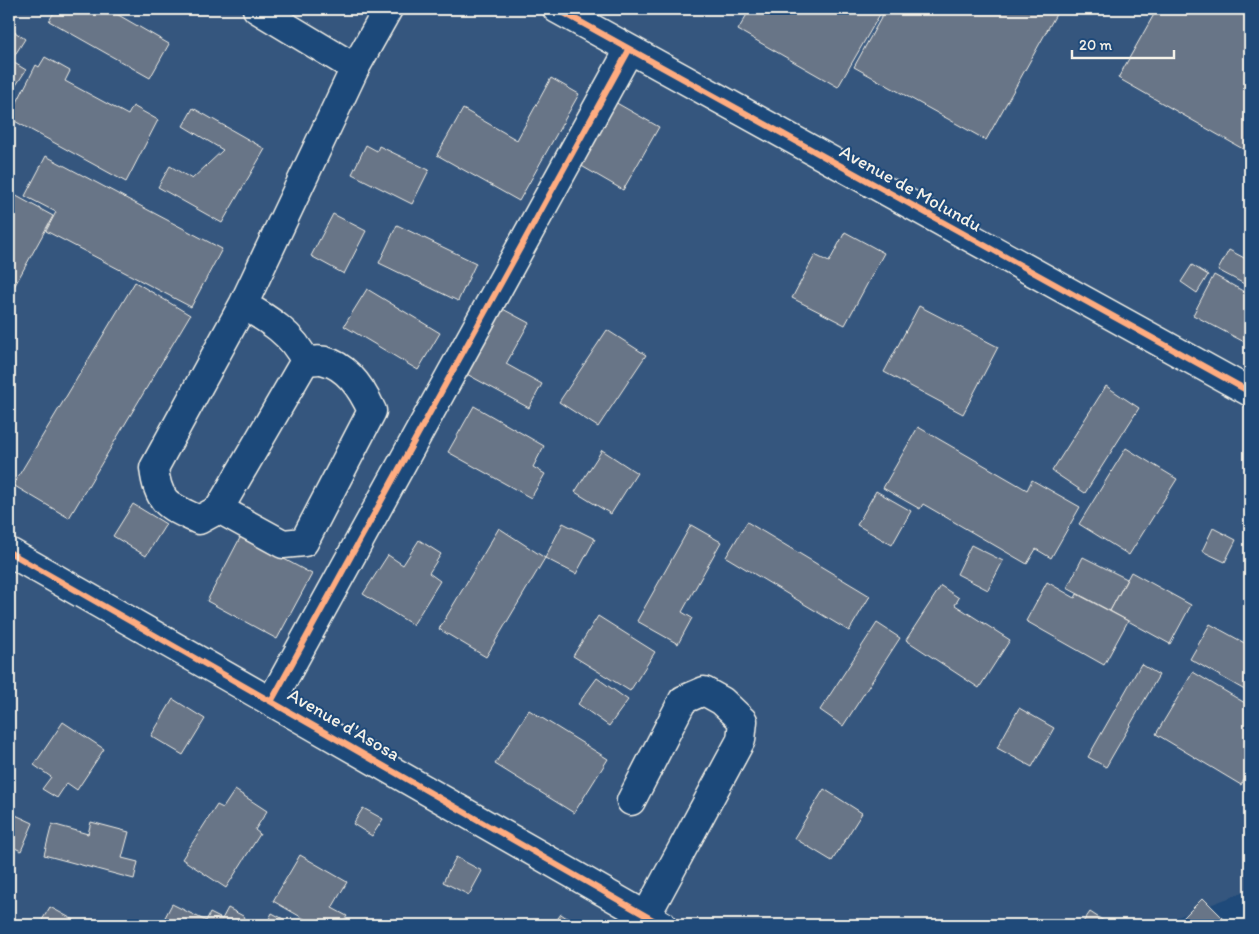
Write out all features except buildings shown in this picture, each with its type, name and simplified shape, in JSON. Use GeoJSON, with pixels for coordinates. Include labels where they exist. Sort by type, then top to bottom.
{"type":"FeatureCollection","features":[{"type":"Feature","properties":{"kind":"street"},"geometry":{"type":"LineString","coordinates":[[258,9],[355,68]]}},
{"type":"Feature","properties":{"kind":"street"},"geometry":{"type":"LineString","coordinates":[[306,361],[219,509],[199,520],[170,507],[156,489],[154,468],[242,305],[355,68],[388,9]]}},
{"type":"Feature","properties":{"kind":"street","name":"Avenue de Molundu"},"geometry":{"type":"LineString","coordinates":[[557,9],[1250,392]]}},
{"type":"Feature","properties":{"kind":"street"},"geometry":{"type":"LineString","coordinates":[[272,700],[629,50]]}},
{"type":"Feature","properties":{"kind":"street"},"geometry":{"type":"LineString","coordinates":[[242,305],[266,317],[300,348],[306,361]]}},
{"type":"Feature","properties":{"kind":"street"},"geometry":{"type":"LineString","coordinates":[[219,509],[283,544],[304,542],[372,411],[362,388],[344,371],[325,361],[306,361]]}},
{"type":"Feature","properties":{"kind":"street","name":"Avenue d'Asosa"},"geometry":{"type":"LineString","coordinates":[[9,552],[272,700],[654,921]]}},
{"type":"Feature","properties":{"kind":"street"},"geometry":{"type":"LineString","coordinates":[[631,801],[683,700],[704,691],[722,701],[743,721],[741,740],[654,921]]}},
{"type":"Feature","properties":{"kind":"shaded area"},"geometry":{"type":"Polygon","coordinates":[[[9,9],[1250,9],[1250,890],[1156,925],[9,925],[9,9]]]}},
{"type":"Feature","properties":{"kind":"cycle path"},"geometry":{"type":"LineString","coordinates":[[557,9],[1250,392]]}},
{"type":"Feature","properties":{"kind":"cycle path"},"geometry":{"type":"LineString","coordinates":[[272,700],[629,50]]}},
{"type":"Feature","properties":{"kind":"cycle path"},"geometry":{"type":"LineString","coordinates":[[9,552],[662,925]]}}]}
